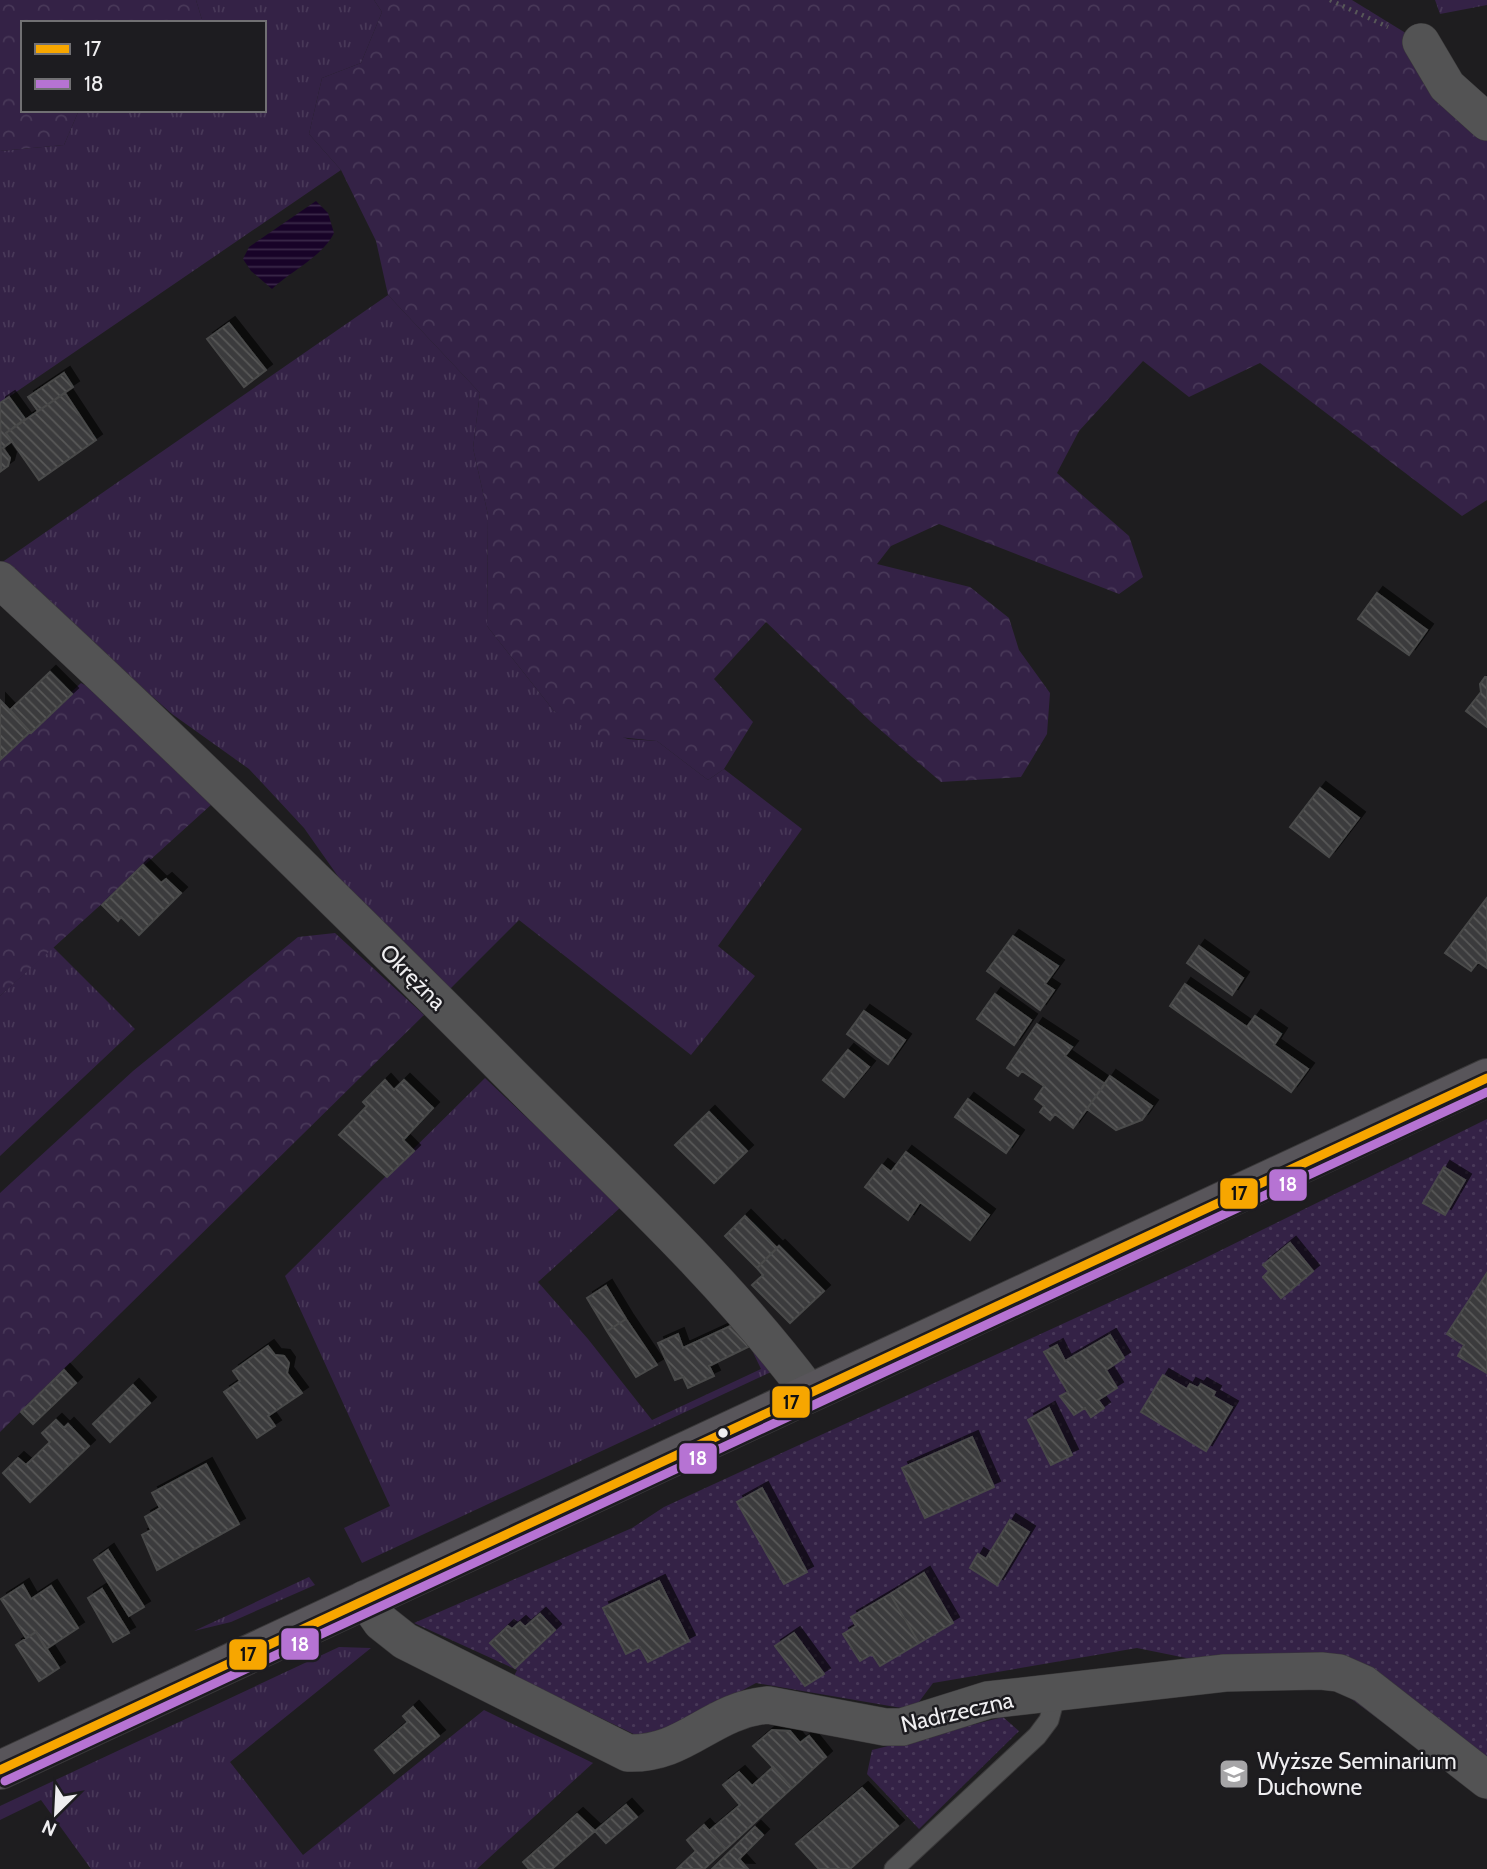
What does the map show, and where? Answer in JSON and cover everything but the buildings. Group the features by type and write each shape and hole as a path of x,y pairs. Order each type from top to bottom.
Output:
{"street":[{"path":"1421,42 1447,86 1487,122"},
{"name":"Okrężna","path":"0,580 154,721 595,1158 739,1303 808,1391"},
{"path":"0,1770 808,1391 1487,1078"},
{"name":"Nadrzeczna","path":"365,1599 381,1622 405,1642 628,1753 665,1750 732,1712 749,1707 768,1705 885,1727 902,1727 988,1700 1225,1673 1339,1673 1364,1684 1487,1780"}],"lane":[{"path":"894,1869 1037,1737 1049,1720 1056,1694"}],"path":[{"path":"1330,0 1421,42"}],"green space":[{"path":"0,0 196,0 202,21 21,21 21,112 78,112 64,145 0,151"},
{"path":"196,0 374,0 382,12 361,63 322,78 309,134 341,170 0,403 0,151 64,145 78,112 266,112 266,21 202,21"},
{"path":"374,0 1352,0 1448,59 1487,109 1487,500 1462,516 1260,363 1189,397 1143,361 1079,431 1057,473 1129,536 1143,577 1119,594 939,524 891,546 877,564 970,587 1009,618 1019,650 1050,693 1047,734 1021,777 941,782 870,721 766,622 714,679 753,722 724,769 708,780 657,741 599,735 554,711 487,626 488,515 473,448 480,393 388,295 376,241 341,170 309,134 322,78 361,63 382,12"},
{"path":"1435,0 1487,0 1487,5 1440,14"},
{"path":"388,295 480,393 473,448 488,515 487,626 554,711 628,739 657,741 708,780 724,769 802,829 718,946 755,976 691,1055 519,920 450,989 361,909 304,828 249,769 172,714 1,563"},
{"path":"81,683 109,698 212,804 0,996 0,760"},
{"path":"335,933 424,1015 0,1432 0,1193 133,1071 298,937"},
{"path":"53,947 135,1029 0,1156 0,996"},
{"path":"485,1078 621,1207 538,1282 588,1339 652,1420 761,1369 750,1346 773,1371 362,1563 344,1528 390,1506 285,1276"},
{"path":"1487,1119 1487,1800 1338,1689 1137,1648 933,1683 913,1710 756,1683 648,1741 514,1676 517,1670 414,1623 632,1528 664,1507 1191,1265"},
{"path":"309,1577 315,1585 231,1622 194,1631"},
{"path":"339,1647 371,1648 230,1762 303,1855 484,1710 593,1763 477,1869 91,1869 41,1800 0,1820 0,1806"},
{"path":"1003,1717 1019,1731 919,1829 867,1774 872,1750"}],"shaded area":[{"path":"316,201 328,213 334,233 322,249 272,289 251,271 243,259 249,247"}],"transit line":[{"name":"17","path":"0,1770 1487,1078"},
{"name":"18","path":"5,1781 1487,1092"}],"place":[{"name":"Wyższe Seminarium Duchowne","path":"1234,1774"}]}
